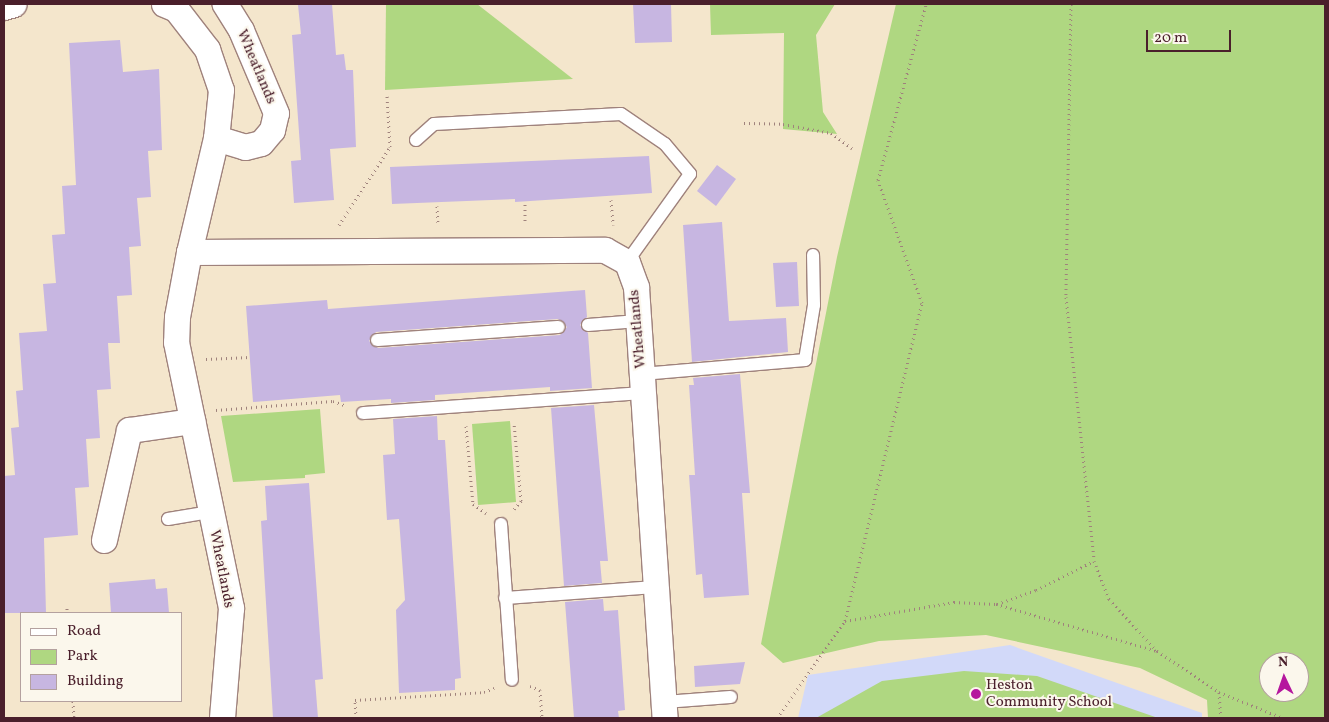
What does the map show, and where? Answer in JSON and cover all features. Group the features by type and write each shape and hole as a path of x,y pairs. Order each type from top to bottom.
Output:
{"street":[{"path":"4,7 14,4"},
{"name":"Wheatlands","path":"164,4 176,10 207,49 221,90 216,138 189,252 177,317 179,361 231,608 222,718"},
{"name":"Wheatlands","path":"216,138 245,147 261,143 272,130 276,114 241,30 226,4"},
{"path":"189,252 605,250 627,262"},
{"name":"Wheatlands","path":"627,262 636,287 665,710"},
{"path":"104,540 129,430 190,416"}],"lane":[{"path":"416,140 434,124 622,114 665,144 690,174 627,262"},
{"path":"363,413 513,402 805,360 814,305 813,255"},
{"path":"588,325 638,321"},
{"path":"377,340 559,327"},
{"path":"168,519 210,512"},
{"path":"501,524 512,680"},
{"path":"506,598 656,587"},
{"path":"665,710 731,697"}],"path":[{"path":"777,718 845,621 922,303 878,180 926,4"},
{"path":"1071,4 1066,296 1094,560 1109,599 1157,651 1220,692 1283,718"},
{"path":"333,251 333,234 390,147 387,96"},
{"path":"744,123 783,124 830,133 852,148"},
{"path":"179,361 250,357"},
{"path":"190,416 333,401 363,413"},
{"path":"464,406 473,504 501,524 521,501 513,402"},
{"path":"996,604 1036,590 1094,560"},
{"path":"845,621 954,602 996,604 1157,651"},
{"path":"356,718 355,700 484,692 512,680 540,690 542,718"},
{"path":"1220,692 1221,718"},
{"path":"73,702 74,718"}],"shaded area":[{"name":"Heston Community School","path":"1010,645 1202,713 1202,718 798,718 808,675"}],"green space":[{"path":"386,4 477,4 573,79 385,90"},
{"path":"710,4 835,4 816,35 823,112 837,134 783,129 784,33 711,35"},
{"path":"896,4 1325,4 1325,718 1208,718 1207,700 1140,668 986,635 879,641 783,663 761,644 837,257"},
{"path":"320,409 325,473 305,475 305,478 233,482 221,416"},
{"path":"510,421 516,502 478,505 472,424"},
{"path":"964,671 1037,676 1158,718 816,718 882,681"}],"building":[{"path":"332,4 336,55 344,54 346,70 353,70 356,147 330,149 334,200 294,203 291,161 301,160 292,35 301,34 298,5"},
{"path":"633,4 671,4 672,42 635,43"},
{"path":"120,40 123,72 159,69 162,150 148,151 151,197 137,198 141,246 129,247 132,295 117,296 120,343 108,343 111,389 97,390 100,438 86,439 89,487 75,488 78,535 44,538 46,612 4,613 4,476 15,475 11,428 19,427 16,391 23,390 19,333 47,331 43,284 56,283 52,235 65,234 62,186 76,185 69,43"},
{"path":"649,156 652,193 515,202 515,199 392,204 390,167"},
{"path":"717,165 736,179 716,206 697,191"},
{"path":"722,222 729,321 786,318 788,352 692,362 683,225"},
{"path":"797,262 799,306 776,307 773,263"},
{"path":"585,290 587,317 580,325 588,333 592,388 550,391 550,387 435,395 435,400 391,403 391,399 341,402 340,395 253,402 246,306 327,300 328,309","holes":["558,319 567,327 560,335 378,348 369,341 376,332"]},
{"path":"740,374 750,493 742,493 749,595 704,598 702,574 696,575 689,475 695,475 689,385 694,385 693,378"},
{"path":"594,405 608,561 600,561 602,583 564,586 551,408"},
{"path":"437,416 438,440 445,440 461,678 455,679 455,690 399,693 396,610 405,600 399,519 387,520 383,455 395,454 393,419"},
{"path":"309,483 323,679 315,680 318,718 273,718 261,521 267,520 265,486"},
{"path":"155,579 156,589 167,588 169,612 111,612 109,583"},
{"path":"603,599 604,611 618,610 625,710 618,711 619,718 574,718 565,602"},
{"path":"745,662 740,684 695,687 694,666"}],"place":[{"name":"Heston Community School","path":"976,694"}]}
